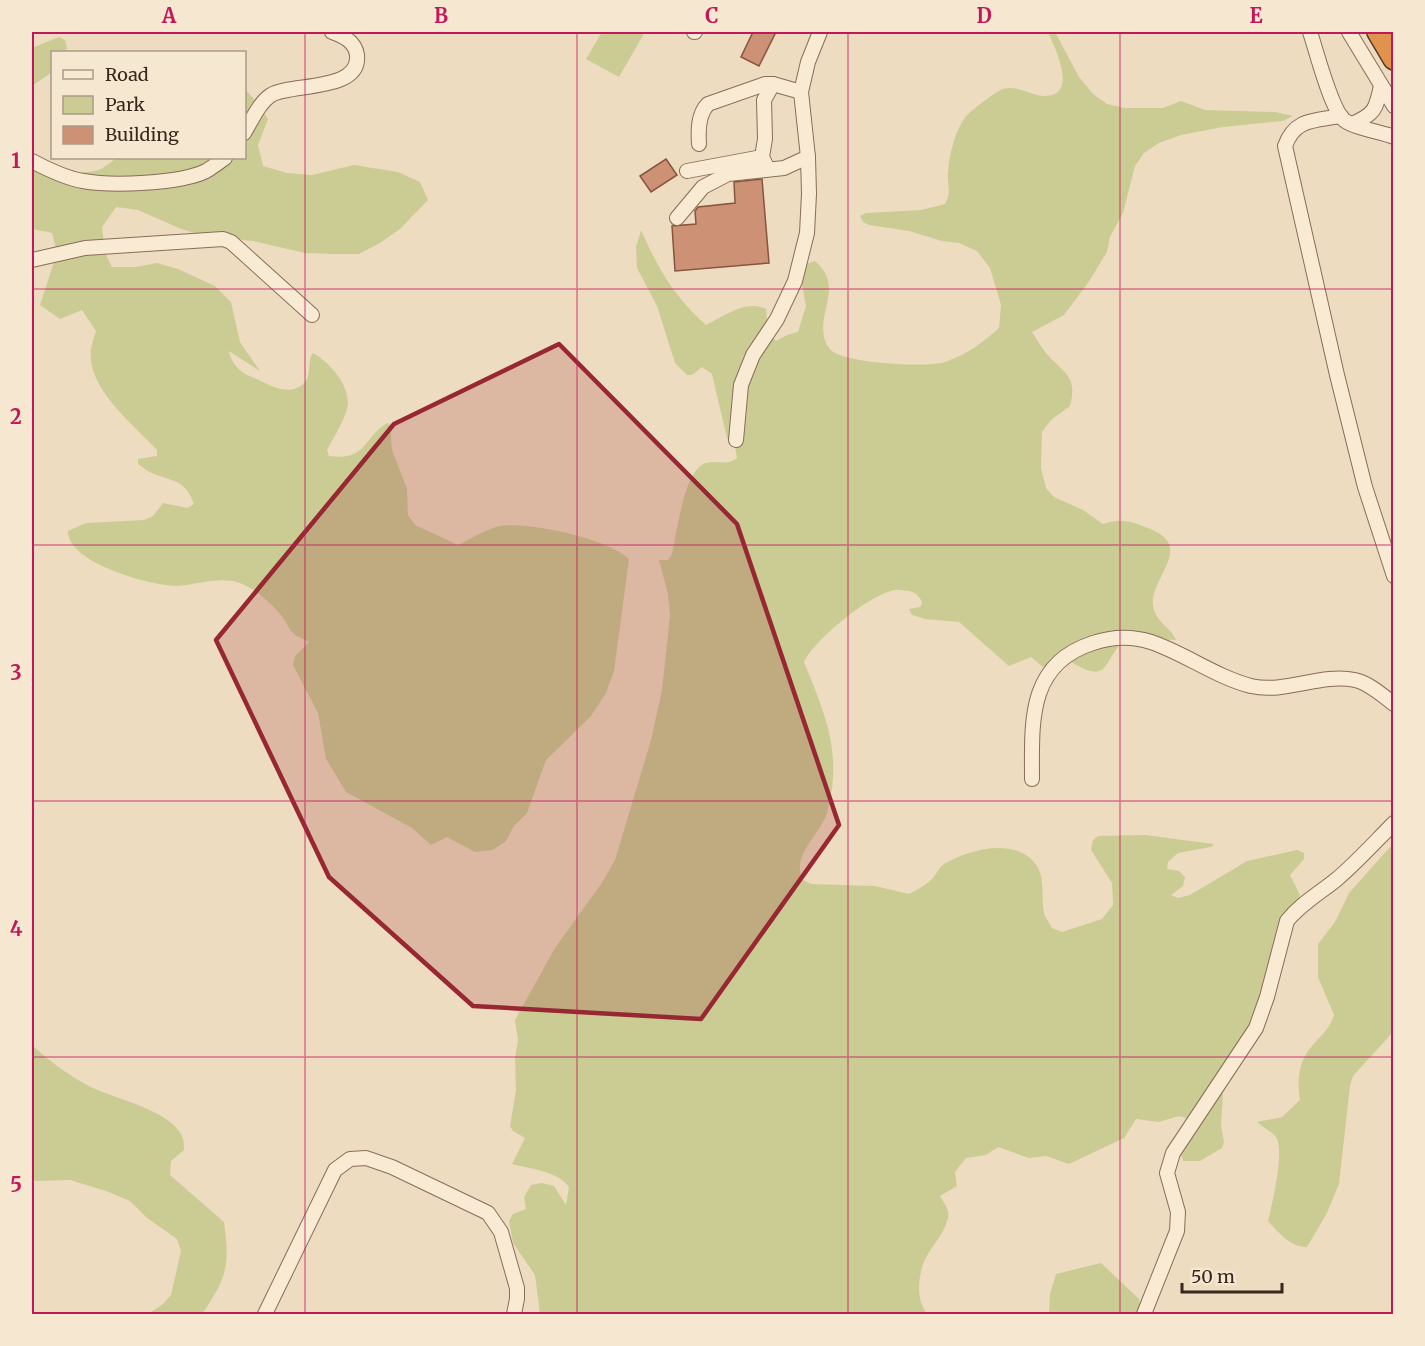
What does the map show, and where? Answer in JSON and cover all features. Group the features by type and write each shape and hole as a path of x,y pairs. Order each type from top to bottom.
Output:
{"highway":[{"path":"1378,32 1394,59"}],"street":[{"path":"246,130 268,97 279,91 340,81 350,74 356,65 357,55 354,46 347,37 332,32"},
{"path":"736,440 741,385 753,355 777,319 797,271 807,232 808,157 801,92 808,62 820,32"},
{"path":"1310,32 1323,76 1346,120 1394,137"},
{"path":"1349,32 1394,106"},
{"path":"699,144 698,132 701,117 708,104 773,84 801,92"},
{"path":"765,163 764,100 773,84"},
{"path":"1381,86 1376,108 1370,114 1346,120 1303,123 1294,129 1285,146 1365,487 1394,576"},
{"path":"687,171 765,163 784,168 808,157"},
{"path":"32,160 52,171 81,181 108,184 170,180 205,172 224,159"},
{"path":"678,218 703,187 728,174 765,163"},
{"path":"32,260 85,248 223,239 231,242 312,315"},
{"path":"1032,780 1032,720 1045,676 1060,660 1079,647 1101,640 1128,637 1151,642 1251,686 1280,688 1326,679 1356,680 1394,704"},
{"path":"1144,1314 1177,1231 1178,1212 1167,1173 1173,1153 1256,1028 1267,997 1285,927 1295,911 1313,899 1357,861 1394,823"},
{"path":"265,1314 335,1170 342,1163 366,1158 392,1167 488,1213 501,1232 517,1288 518,1299 514,1314"}],"highlighted area":[{"path":"559,344 737,524 839,825 701,1019 473,1006 329,877 216,640 394,424"}],"green space":[{"path":"602,32 645,32 619,77 586,59"},
{"path":"1048,32 1055,32 1079,77 1093,94 1107,104 1124,108 1163,108 1181,101 1205,110 1275,112 1293,116 1283,121 1223,127 1181,135 1159,143 1144,153 1135,166 1123,213 1110,237 1107,252 1088,283 1064,315 1032,332 1046,353 1068,376 1072,388 1070,406 1051,420 1042,432 1041,468 1046,488 1054,497 1083,510 1103,524 1116,521 1131,522 1162,535 1169,544 1170,553 1157,585 1153,606 1157,617 1176,640 1126,638 1099,671 1083,668 1070,661 1043,667 1031,657 1009,666 959,622 925,619 912,615 909,609 920,607 922,603 919,597 909,591 895,590 884,593 858,608 819,642 804,662 830,736 833,772 832,792 827,813 804,853 800,870 802,879 811,884 875,886 909,894 930,881 944,864 966,854 992,848 1018,851 1037,866 1041,878 1045,916 1052,928 1062,932 1102,919 1113,905 1112,883 1091,850 1093,840 1098,836 1145,835 1214,844 1211,847 1178,853 1168,862 1167,869 1179,871 1185,877 1183,886 1171,895 1178,898 1190,895 1247,861 1297,850 1304,853 1304,859 1290,875 1300,895 1282,932 1247,1043 1224,1077 1221,1126 1224,1142 1222,1148 1200,1161 1183,1161 1181,1154 1189,1124 1186,1118 1179,1116 1159,1122 1136,1119 1124,1138 1069,1164 1046,1156 1029,1158 998,1147 986,1155 966,1158 955,1172 957,1186 940,1196 947,1209 948,1218 921,1270 920,1297 928,1314 540,1314 535,1275 513,1243 509,1221 513,1214 526,1209 524,1197 531,1185 542,1183 554,1186 566,1205 569,1187 551,1174 512,1164 525,1138 513,1131 510,1126 516,1090 515,1057 518,1040 515,1020 555,948 601,884 615,860 651,740 662,690 670,615 668,594 659,560 668,560 672,554 687,489 698,468 706,463 729,462 737,458 735,447 727,438 712,374 702,367 692,375 687,375 675,363 657,306 637,268 636,247 641,230 668,281 684,303 706,325 743,307 758,306 766,309 768,331 776,341 798,332 806,306 800,274 806,264 815,261 824,271 828,281 829,291 823,332 826,343 834,352 844,357 872,362 922,365 945,362 968,352 999,328 1001,305 990,268 977,251 959,243 942,241 909,231 869,225 863,222 860,216 866,213 921,210 945,204 949,192 948,173 951,151 966,116 1003,89 1019,89 1044,96 1055,94 1061,88 1062,70"},
{"path":"59,37 65,40 67,48 66,51 51,51 51,73 32,86 32,48"},
{"path":"246,90 268,119 258,145 263,166 287,173 312,175 354,165 398,172 420,182 428,200 400,229 359,254 305,253 253,241 205,236 181,229 138,210 116,207 102,227 105,253 112,267 136,267 157,263 178,269 215,286 231,302 240,342 260,371 229,351 233,361 244,373 268,385 287,390 299,387 307,379 313,353 325,362 341,380 348,402 343,420 327,450 329,456 341,457 357,452 379,429 387,423 390,424 392,450 407,489 408,515 415,525 458,545 496,527 508,525 544,528 604,544 629,559 614,671 606,693 591,716 546,760 527,813 514,826 506,841 493,850 475,852 447,837 431,845 412,828 346,792 326,759 318,713 293,665 295,656 309,642 293,633 276,609 257,592 240,583 225,580 177,586 149,582 95,562 71,543 68,531 86,523 144,520 153,516 163,503 188,508 194,504 183,486 152,473 138,464 138,459 157,456 157,450 124,417 103,391 96,378 91,363 91,349 96,331 82,310 60,319 40,305 57,253 52,233 32,229 32,161 47,167 75,172 101,169 116,159 246,159"},
{"path":"1390,847 1394,848 1393,1032 1353,1076 1339,1184 1327,1213 1307,1247 1295,1245 1268,1221 1277,1178 1278,1144 1276,1137 1257,1122 1282,1117 1300,1100 1301,1065 1307,1052 1327,1028 1334,1015 1318,977 1318,944 1335,922 1349,893"},
{"path":"32,1045 85,1084 142,1107 167,1120 182,1136 184,1150 171,1161 170,1175 224,1222 226,1237 225,1271 217,1290 202,1314 148,1314 163,1304 171,1295 181,1251 177,1239 147,1218 130,1201 70,1180 36,1181 32,1179"},
{"path":"1101,1263 1139,1299 1142,1314 1049,1314 1050,1294 1056,1274"}],"building":[{"path":"753,32 776,32 759,66 741,57"},
{"path":"666,159 677,175 651,192 640,176"},
{"path":"762,179 769,263 675,271 672,226 696,224 695,211 698,207 735,203 734,182"}]}
